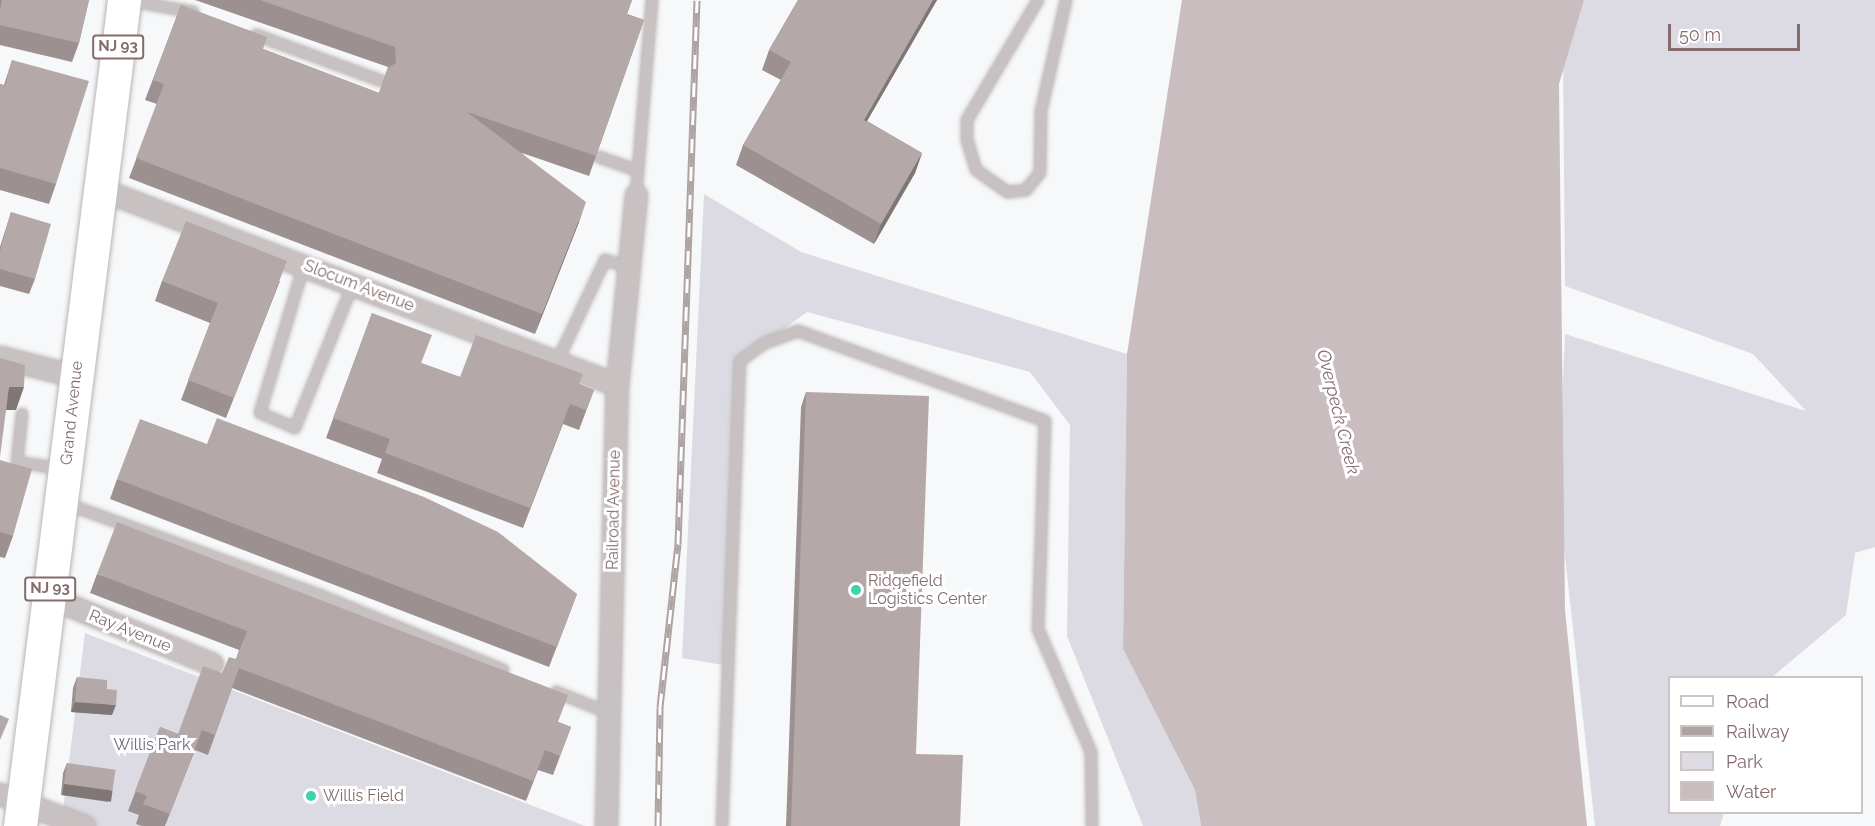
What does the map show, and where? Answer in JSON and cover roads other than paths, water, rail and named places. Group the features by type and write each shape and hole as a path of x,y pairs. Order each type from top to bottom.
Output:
{"main road":[{"name":"Grand Avenue","path":"15,807 49,597 66,469 75,376 125,0"}],"street":[{"name":"Slocum Avenue","path":"100,189 617,385"},
{"name":"Railroad Avenue","path":"606,826 617,385 636,195"},
{"path":"0,357 75,376"},
{"name":"Ray Avenue","path":"49,597 212,664"},
{"path":"15,807 84,826"}],"lane":[{"path":"125,0 201,15"},
{"path":"636,195 652,0"},
{"path":"1038,0 967,120 967,140 976,170 1008,192 1026,190 1040,174 1041,111 1066,0"},
{"path":"246,32 382,81"},
{"path":"599,157 638,171"},
{"path":"557,362 605,260 628,267"},
{"path":"304,265 260,412 295,428 353,284"},
{"path":"722,826 740,361 765,342 798,331 1045,421 1038,629 1091,752 1092,826"},
{"path":"22,414 17,462 66,469"},
{"path":"61,502 319,594 512,674"},
{"path":"544,687 609,713"}],"water":[{"name":"Overpeck Creek","path":"1182,0 1584,0 1559,84 1565,610 1587,826 1201,826 1195,790 1123,649 1127,354"}],"railway":[{"path":"658,826 660,707 678,544 697,0"}],"place":[{"name":"Ridgefield Logistics Center","path":"856,590"},
{"name":"Willis Field","path":"311,796"}],"park label":[{"name":"Willis Park","path":"152,745"}]}
